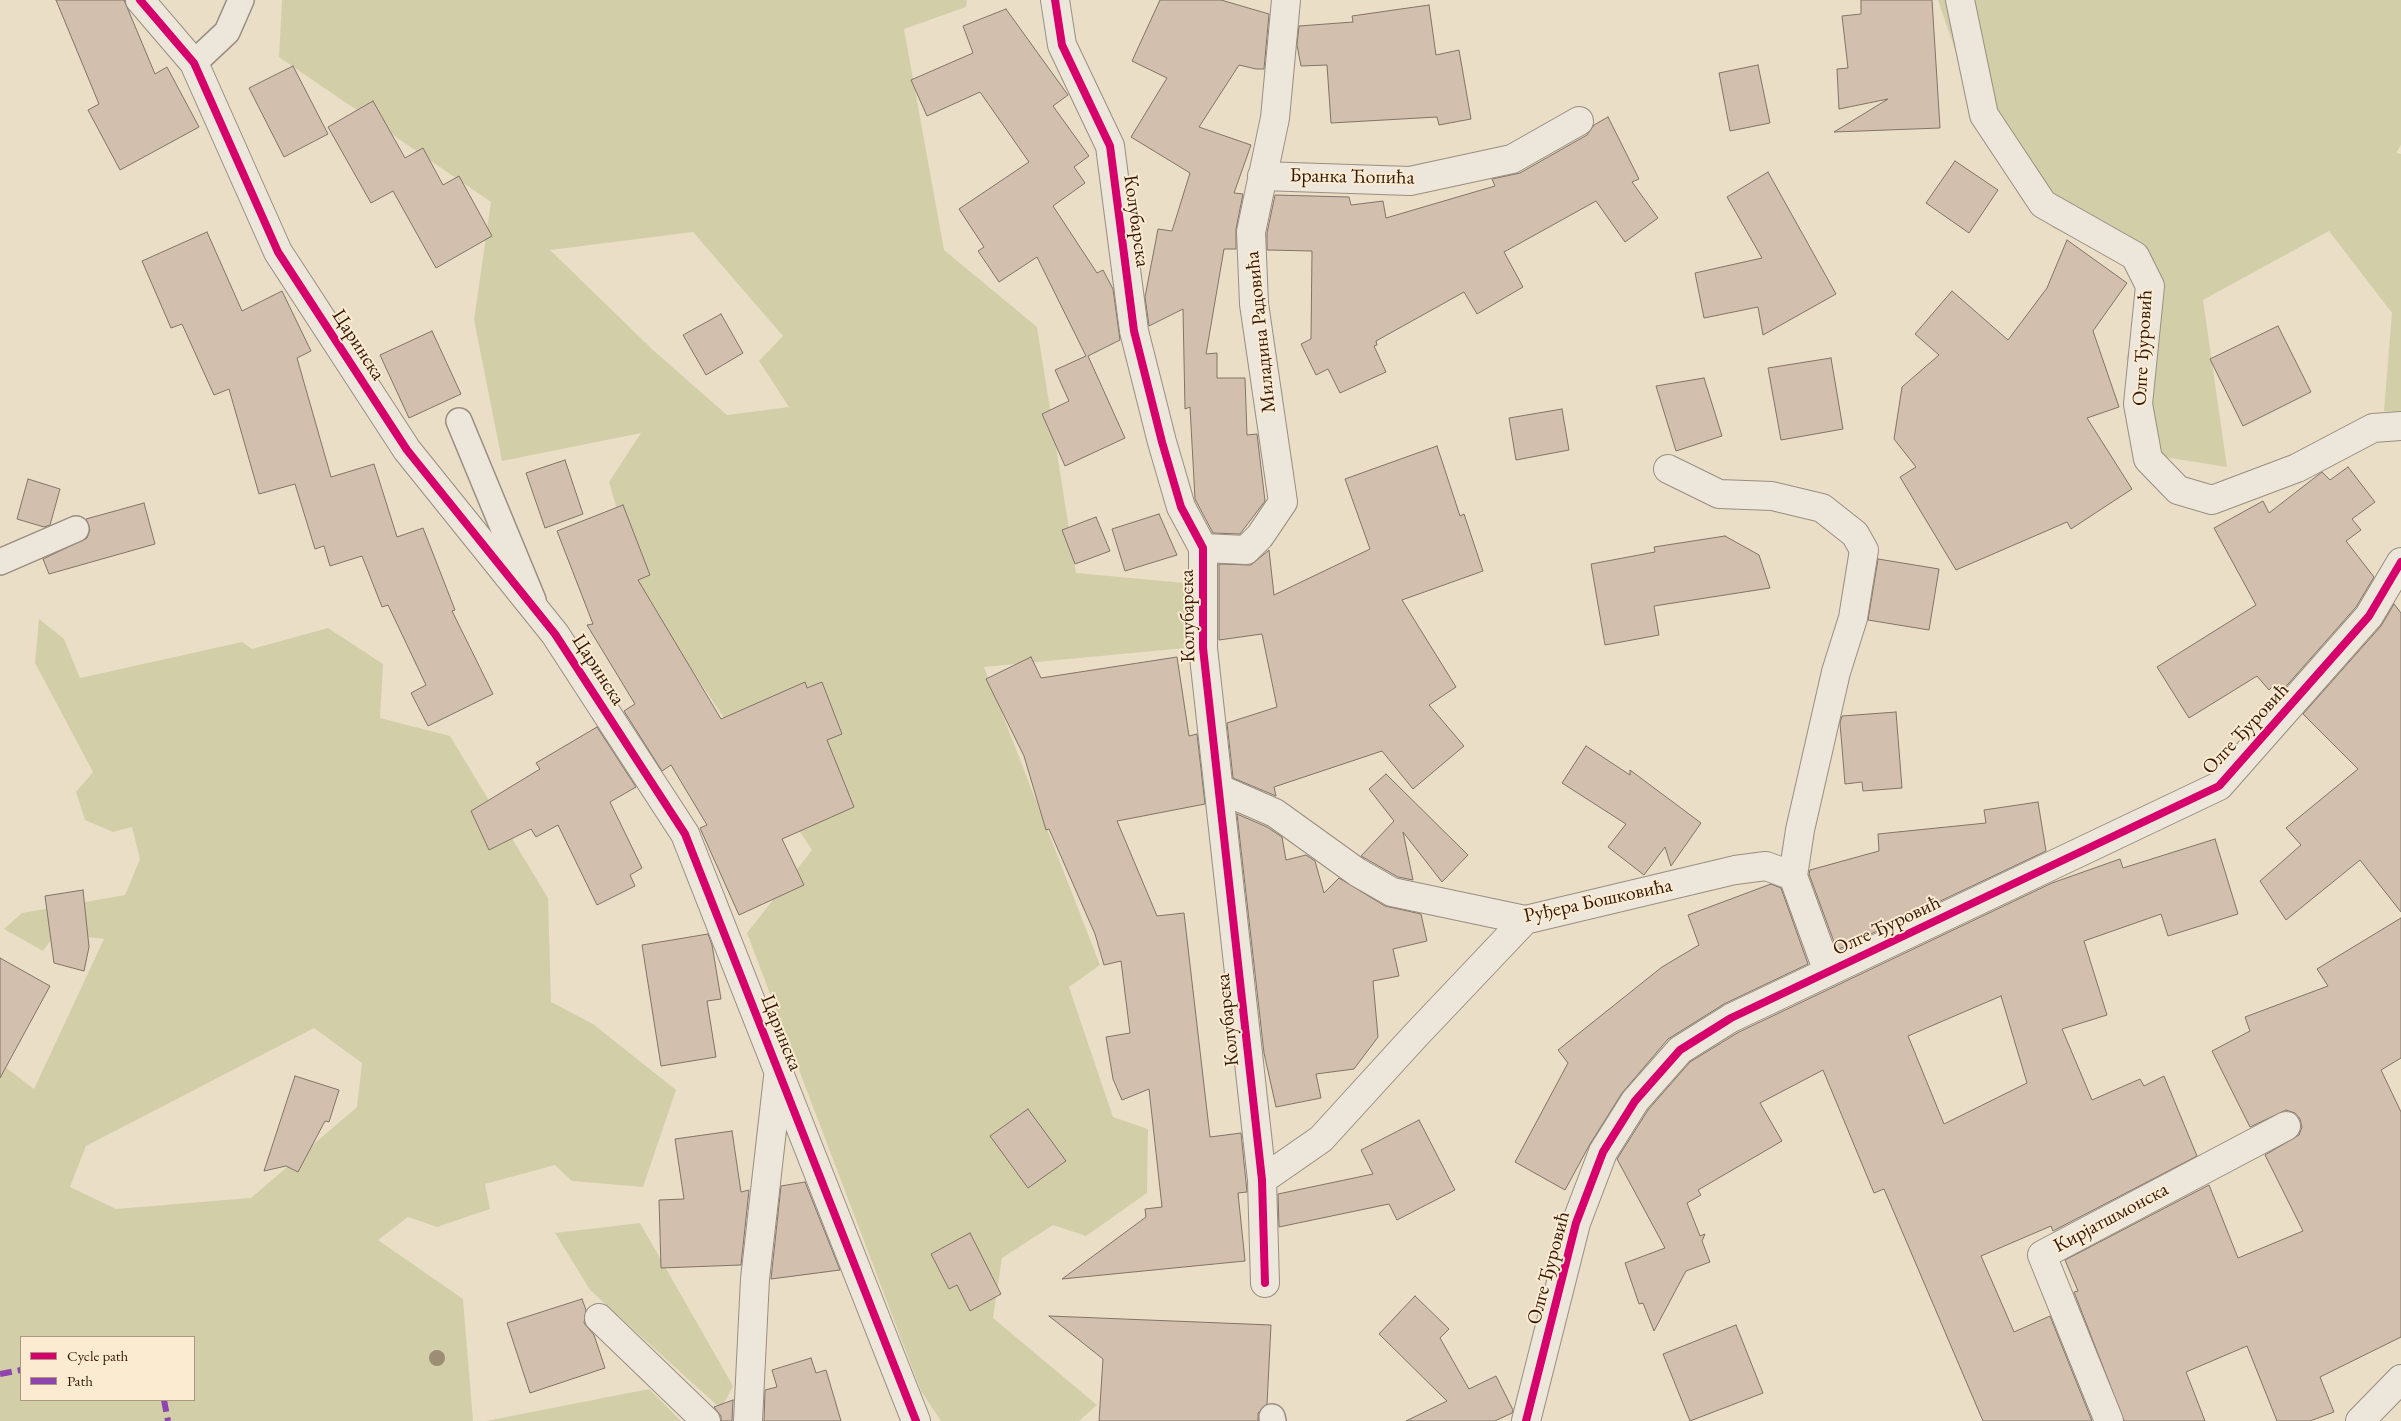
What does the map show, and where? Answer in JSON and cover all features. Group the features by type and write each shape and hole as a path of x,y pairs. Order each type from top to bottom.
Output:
{"street":[{"name":"Царинска","path":"140,0 194,63 278,252 406,450 556,634 685,834 916,1421"},
{"name":"Колубарска","path":"1055,0 1062,45 1110,146 1134,331 1181,508 1203,548 1203,648 1262,1180 1265,1283"},
{"name":"Миладина Радовића","path":"1203,548 1246,550 1260,536 1283,502 1254,304 1250,232 1275,118 1286,0"},
{"name":"Олге Ђуровић","path":"1960,0 1984,115 2043,204 2135,256 2150,286 2138,404 2148,458 2178,490 2212,500 2297,468 2373,428 2401,426"},
{"name":"Бранка Ћопића","path":"1262,176 1410,181 1512,159 1579,121"},
{"path":"1668,469 1719,494 1772,496 1822,508 1855,534 1864,550 1853,618 1836,672 1800,830 1793,876 1828,972"},
{"name":"Олге Ђуровић","path":"1526,1421 1576,1223 1603,1152 1635,1101 1680,1050 1731,1018 2219,786 2368,616 2401,562"},
{"name":"Руђера Бошковића","path":"1220,789 1275,813 1357,872 1392,892 1525,920 1735,870 1766,866 1793,876"},
{"path":"1262,1180 1321,1140 1415,1036 1525,920"},
{"name":"Царинска","path":"748,1421 755,1279 779,1073"},
{"name":"Кирјатшмонска","path":"2109,1421 2042,1255 2286,1126"},
{"path":"599,1318 706,1421"},
{"path":"2360,1421 2401,1379"}],"lane":[{"path":"194,63 227,32 241,0"},
{"path":"459,421 539,614"},
{"path":"0,562 76,529"}],"shaded area":[{"path":"282,0 967,0 966,7 904,29 944,250 1037,327 1076,573 1185,583 1185,648 984,667 1100,965 1069,987 1113,1117 1148,1129 1147,1193 1086,1236 1053,1225 1002,1258 993,1318 1097,1405 1079,1421 941,1421 921,1391 747,933 812,850 642,595 609,482 641,433 502,461 474,320 491,202 279,57","holes":["693,232 783,336 759,361 789,407 727,415 653,350 550,250"]},
{"path":"1938,0 2401,0 2401,145 2396,153 2401,154 2401,412 2384,411 2392,313 2329,231 2203,300 2227,467 2164,457 2126,358 2160,279 2053,228 1988,146"},
{"path":"39,619 64,639 80,678 242,642 252,649 328,628 383,664 380,718 450,736 548,898 551,1002 593,1024 676,1090 643,1187 572,1181 555,1165 485,1184 490,1209 437,1227 408,1217 378,1240 463,1299 473,1421 0,1421 0,1063 34,1089 104,939 56,933 43,951 4,929 22,913 125,895 140,859 132,827 113,832 85,820 76,792 93,772 35,663","holes":["314,1028 362,1063 357,1107 251,1198 116,1209 70,1187 86,1146"]},
{"path":"640,1223 733,1386 721,1409 590,1290 555,1233"},
{"path":"649,1389 681,1421 486,1421"}],"building":[{"path":"56,0 124,0 155,74 167,67 199,127 120,170 88,110 99,104"},
{"path":"1160,0 1221,0 1269,14 1264,69 1239,65 1199,127 1251,145 1234,193 1243,194 1236,229 1236,249 1224,249 1206,354 1217,353 1217,378 1245,378 1247,435 1257,434 1265,501 1240,534 1213,533 1195,499 1190,407 1185,409 1183,309 1149,326 1145,297 1158,229 1172,231 1190,173 1131,137 1167,78 1132,61"},
{"path":"1861,0 1932,0 1940,128 1834,132 1888,99 1839,109 1837,69 1848,68 1842,16 1861,14"},
{"path":"1429,5 1436,55 1459,50 1471,119 1439,125 1437,117 1331,123 1327,65 1301,66 1297,45 1299,26 1353,22 1352,16"},
{"path":"1006,9 1068,95 1053,106 1089,156 1074,167 1085,183 1053,206 1097,273 1103,270 1113,289 1120,340 1088,356 1125,438 1065,466 1042,414 1069,401 1055,370 1086,356 1037,257 999,282 978,251 984,247 959,209 1029,162 980,92 927,116 911,80 973,53 963,26"},
{"path":"1758,65 1770,123 1730,131 1719,73"},
{"path":"293,66 328,134 284,157 249,88"},
{"path":"373,101 405,158 423,148 443,185 459,176 492,236 436,268 393,191 371,203 328,127"},
{"path":"1608,117 1639,179 1632,182 1658,218 1625,242 1596,201 1504,252 1523,287 1477,314 1464,292 1376,341 1377,345 1374,346 1386,372 1340,393 1328,369 1316,375 1301,344 1311,339 1312,251 1267,250 1267,233 1275,195 1349,197 1351,205 1383,201 1386,218 1495,186 1492,179 1520,173 1587,135 1594,125"},
{"path":"1955,161 1998,190 1969,233 1926,203"},
{"path":"1768,172 1836,294 1763,335 1758,307 1704,318 1695,273 1762,258 1727,197"},
{"path":"207,232 242,311 282,291 311,351 297,358 331,477 374,464 397,537 423,528 455,610 452,611 493,694 428,726 411,693 426,685 388,605 382,607 362,556 330,566 324,546 315,549 295,484 259,494 229,389 214,395 182,324 171,328 142,261"},
{"path":"2067,240 2127,283 2093,331 2119,407 2087,418 2132,489 2071,529 2067,522 1956,570 1900,477 1916,467 1894,439 1902,387 1939,355 1915,334 1952,291 2008,340 2047,288"},
{"path":"721,314 743,353 706,375 683,335"},
{"path":"2278,326 2311,392 2243,426 2210,359"},
{"path":"432,331 461,394 409,418 380,355"},
{"path":"1831,358 1843,429 1781,440 1768,368"},
{"path":"1704,378 1722,436 1676,451 1656,386"},
{"path":"1562,409 1569,450 1516,460 1509,418"},
{"path":"1437,446 1460,516 1464,514 1483,571 1402,600 1456,687 1429,705 1464,746 1413,789 1382,751 1274,787 1276,796 1233,778 1227,723 1277,707 1262,634 1219,640 1219,564 1251,565 1269,550 1274,595 1370,549 1345,479"},
{"path":"565,460 583,514 545,528 526,473"},
{"path":"2348,467 2375,502 2352,519 2361,530 2346,541 2374,577 2356,607 2281,692 2274,685 2269,690 2257,676 2189,718 2157,667 2256,605 2214,528 2263,501 2269,513 2322,472 2330,480"},
{"path":"28,479 60,489 50,525 44,527 17,519"},
{"path":"144,503 155,544 49,574 43,559 87,538 90,530 86,519"},
{"path":"623,505 650,575 638,580 721,719 805,682 807,688 822,682 842,734 827,740 854,807 782,839 804,885 739,915 700,828 707,825 671,765 662,771 624,711 635,704 587,625 593,624 557,531"},
{"path":"1159,514 1177,555 1125,571 1112,529"},
{"path":"1096,517 1110,551 1075,564 1062,530"},
{"path":"1725,536 1759,555 1770,588 1654,606 1659,635 1605,645 1591,564 1655,552 1654,547"},
{"path":"1878,559 1939,569 1929,630 1868,620"},
{"path":"2394,604 2401,613 2401,912 2360,860 2286,920 2260,881 2301,845 2286,828 2358,769 2303,714 2381,626"},
{"path":"1031,657 1041,678 1177,657 1189,736 1197,734 1205,804 1117,821 1157,916 1184,913 1210,1137 1241,1133 1247,1192 1238,1193 1245,1261 1062,1279 1146,1217 1145,1209 1162,1207 1149,1089 1122,1100 1113,1079 1106,1037 1130,1033 1121,961 1104,965 1095,934 1049,829 1046,830 1024,756 986,679"},
{"path":"1896,712 1902,788 1863,791 1862,782 1845,784 1840,723 1842,716"},
{"path":"597,727 636,787 610,802 642,868 630,875 635,886 597,905 558,825 536,837 531,829 489,850 471,811 540,769 536,763"},
{"path":"1586,746 1630,775 1630,770 1701,823 1671,866 1665,847 1644,875 1608,847 1626,824 1562,783"},
{"path":"1386,774 1468,855 1442,882 1403,832 1413,880 1398,877 1361,856 1394,821 1369,789"},
{"path":"2038,802 2046,851 1837,950 1809,874 1810,870 1879,851 1878,834 1986,823 1984,810"},
{"path":"1237,814 1267,827 1282,837 1286,860 1306,855 1315,861 1324,893 1339,878 1385,906 1421,914 1427,941 1393,949 1399,976 1373,981 1378,1037 1354,1069 1316,1074 1321,1098 1276,1107 1264,1053"},
{"path":"2215,839 2238,914 2168,936 2161,914 2084,941 2107,1015 2062,1029 2092,1100 2140,1079 2144,1086 2164,1076 2197,1156 2053,1231 2051,1226 1981,1256 2014,1332 2050,1316 2092,1421 1983,1421 1884,1189 1874,1193 1823,1070 1760,1103 1782,1141 1698,1190 1701,1195 1687,1203 1700,1236 1705,1234 1702,1241 1710,1262 1686,1271 1654,1331 1643,1303 1639,1304 1625,1263 1665,1248 1617,1159 1648,1110 1690,1062 1739,1032 2052,883 2120,859 2123,868","holes":["2001,996 2027,1083 1944,1124 1908,1036"]},
{"path":"1771,884 1781,888 1808,964 1724,1004 1668,1039 1622,1093 1590,1144 1565,1190 1515,1162 1568,1063 1558,1050 1662,967 1699,945 1688,915"},
{"path":"83,890 89,947 84,971 54,963 45,896"},
{"path":"2401,918 2401,1058 2381,1070 2401,1112 2401,1337 2320,1377 2334,1412 2310,1421 2277,1421 2247,1346 2186,1372 2205,1421 2124,1421 2074,1292 2078,1291 2065,1260 2209,1185 2238,1258 2303,1231 2265,1155 2299,1135 2302,1127 2300,1119 2295,1113 2286,1110 2250,1127 2212,1051 2250,1031 2245,1017 2328,986 2317,969"},
{"path":"708,934 712,945 721,999 707,1001 716,1057 661,1066 642,945"},
{"path":"0,958 50,986 0,1078"},
{"path":"295,1076 339,1090 329,1122 325,1121 298,1172 286,1166 264,1171"},
{"path":"1028,1109 1066,1161 1028,1188 990,1136"},
{"path":"1419,1120 1455,1190 1397,1220 1389,1204 1279,1227 1278,1194 1373,1174 1361,1150"},
{"path":"732,1131 741,1192 749,1190 741,1265 661,1268 659,1200 684,1199 675,1139"},
{"path":"805,1182 840,1270 771,1279 781,1186"},
{"path":"970,1233 1001,1294 970,1311 957,1285 949,1289 931,1254"},
{"path":"1415,1296 1449,1329 1440,1338 1469,1389 1496,1376 1513,1410 1512,1413 1495,1421 1406,1421 1447,1401 1379,1334"},
{"path":"582,1299 586,1310 584,1323 594,1335 605,1368 530,1393 507,1323"},
{"path":"1049,1316 1271,1325 1267,1404 1258,1413 1258,1421 1099,1421 1103,1359"},
{"path":"1736,1325 1763,1393 1690,1421 1663,1354"},
{"path":"811,1358 816,1373 826,1370 841,1421 764,1421 765,1390 777,1387 772,1370"},
{"path":"733,1400 732,1421 721,1421 721,1416 714,1407"}],"marked path":[{"path":"0,1374 20,1370"},
{"path":"164,1401 168,1421"}],"cycle path":[{"path":"140,0 194,63 278,252 407,450 555,634 685,834 916,1421"},
{"path":"1055,0 1062,45 1110,146 1134,331 1162,442 1181,507 1203,548 1203,648 1262,1180 1265,1283"},
{"path":"1526,1421 1576,1223 1603,1152 1635,1101 1680,1050 1731,1018 2219,786 2369,616 2401,562"}]}
